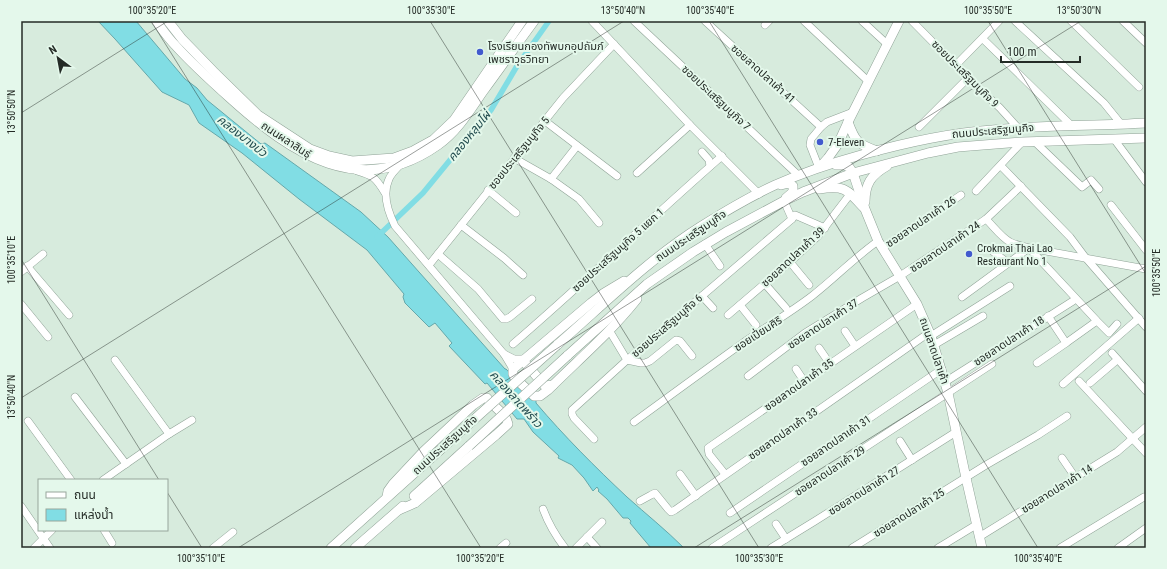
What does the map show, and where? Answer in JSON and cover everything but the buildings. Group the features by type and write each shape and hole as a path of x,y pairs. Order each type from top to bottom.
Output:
{"main road":[{"name":"ถนนผลาสินธุ์","path":"156,21 174,44 207,78 266,128 313,158 335,166 353,170 380,170 401,164 412,160 438,145 457,128 534,21"},
{"name":"ถนนผลาสินธุ์","path":"168,21 182,39 258,115 310,149 329,156 352,161 394,158 413,151 434,140 454,120 522,21"},
{"path":"822,167 838,144 852,112 898,21"},
{"path":"848,122 858,143 877,151"},
{"name":"ถนนประเสริฐมนูกิจ","path":"331,548 386,497 638,274 665,252 700,227 760,193 822,167 904,144 948,135 1018,128 1146,123"},
{"name":"ถนนประเสริฐมนูกิจ","path":"356,548 647,284 706,244 766,210 803,192 853,172 928,153 958,148 1022,142 1146,138"},
{"path":"865,209 866,191 873,176 878,171 900,160"},
{"path":"822,167 844,165 849,167 853,172"},
{"name":"ถนนลาดปลาเค้า","path":"853,172 865,209 880,245 917,304 932,338 948,393 982,548"},
{"path":"760,193 787,183 791,184 794,189 791,194 766,210"},
{"path":"803,192 841,188 850,193 865,209"},
{"path":"638,274 620,283 591,303 513,369 515,378 534,396 540,396 626,314 647,284"},
{"path":"526,358 525,364 545,386 553,385"},
{"path":"386,497 393,484 423,452 473,405 483,398 487,398 507,419 508,424 415,503 399,510"}],"street":[{"path":"592,21 690,125 760,193"},
{"name":"ซอยประเสริฐมนูกิจ 7","path":"634,21 798,176"},
{"name":"ซอยลาดปลาเค้า 41","path":"705,21 821,127"},
{"path":"804,21 868,81"},
{"path":"862,21 887,44"},
{"name":"ซอยประเสริฐมนูกิจ 9","path":"912,21 1000,108 1018,128"},
{"path":"956,65 999,21"},
{"path":"1015,21 1104,103 1121,124"},
{"path":"1071,21 1139,87"},
{"path":"1123,21 1146,43"},
{"path":"983,39 1072,126"},
{"name":"ซอยประเสริฐมนูกิจ 5","path":"429,265 570,89 614,44"},
{"path":"919,127 968,78"},
{"path":"822,167 810,145 810,142 821,127 832,119 852,112"},
{"path":"545,121 617,176"},
{"path":"637,173 690,125"},
{"path":"1114,139 1146,182"},
{"path":"976,191 1022,142"},
{"path":"1035,142 1082,187 1091,180 1099,189"},
{"path":"552,179 576,146"},
{"path":"702,152 709,160 710,166"},
{"name":"ซอยประเสริฐมนูกิจ 5 แยก 1","path":"513,344 554,309 608,258 722,156"},
{"path":"514,158 552,179 579,199 599,222"},
{"path":"385,193 389,179 393,172 401,164"},
{"path":"1001,166 1070,237 1085,257 1146,327"},
{"path":"353,170 374,177 378,181 385,193 388,210 400,234 429,265 504,354 513,369"},
{"path":"986,219 1021,186"},
{"path":"488,190 516,213"},
{"name":"ซอยลาดปลาเค้า 39","path":"728,315 818,236 850,193"},
{"name":"ซอยลาดปลาเค้า 26","path":"880,245 961,195"},
{"path":"784,201 792,219 795,215 825,228"},
{"path":"1111,205 1146,250"},
{"name":"ซอยประเสริฐมนูกิจ 6","path":"594,439 574,418 572,410 627,360 792,219"},
{"name":"ซอยลาดปลาเค้า 24","path":"900,276 986,219 1004,238 1010,242 1029,248 1146,269"},
{"path":"461,224 523,275"},
{"path":"706,244 720,266"},
{"name":"ซอยเปี่ยมศิริ","path":"634,422 733,350 814,295 862,252 880,245"},
{"path":"962,297 1029,248 1109,332 1117,324"},
{"path":"991,250 1008,263"},
{"path":"43,254 23,270 68,316"},
{"path":"438,254 478,289 503,319 510,317 532,299"},
{"path":"790,262 809,285"},
{"name":"ซอยลาดปลาเค้า 37","path":"748,376 805,332 900,276"},
{"path":"765,284 786,308"},
{"path":"932,338 1010,286"},
{"path":"702,296 713,308"},
{"name":"ซอยลาดปลาเค้า 18","path":"945,382 1073,301"},
{"path":"21,304 48,336"},
{"name":"ซอยลาดปลาเค้า 35","path":"725,474 709,454 708,448 917,304"},
{"path":"740,305 756,325"},
{"path":"932,338 984,316"},
{"path":"1048,316 1066,342"},
{"path":"1063,384 1139,318"},
{"path":"1037,363 1094,323"},
{"path":"609,330 627,360 641,363 650,361 676,340 680,341 692,356"},
{"path":"844,331 855,346"},
{"name":"ซอยลาดปลาเค้า 33","path":"640,501 654,493 671,512 675,510 725,474 932,338"},
{"path":"819,348 830,364"},
{"path":"1112,353 1146,391"},
{"path":"504,354 514,359 526,358"},
{"path":"115,360 169,434"},
{"path":"1090,384 1118,360"},
{"name":"ซอยลาดปลาเค้า 29","path":"712,548 992,364"},
{"path":"796,369 804,381"},
{"name":"ซอยลาดปลาเค้า 31","path":"730,512 942,369"},
{"path":"1079,382 1146,453"},
{"path":"75,397 126,464"},
{"name":"ซอยลาดปลาเค้า 25","path":"852,548 1067,416"},
{"path":"105,479 169,434 192,420"},
{"path":"28,421 70,479"},
{"name":"ซอยลาดปลาเค้า 14","path":"979,537 1117,452 1146,426"},
{"name":"ซอยลาดปลาเค้า 27","path":"771,548 956,432"},
{"path":"900,441 912,460"},
{"path":"1062,458 1075,477"},
{"path":"680,474 696,496"},
{"path":"1060,548 1144,497"},
{"path":"21,506 38,530"},
{"path":"543,509 547,522 565,548"},
{"path":"576,548 602,522"},
{"path":"776,524 786,539"},
{"path":"938,548 976,525"},
{"path":"1118,548 1146,528"},
{"path":"38,531 50,548"},
{"path":"34,548 51,531"},
{"path":"105,531 112,543"},
{"path":"213,548 233,532"},
{"path":"587,537 597,548"}],"water":[{"path":"98,21 136,21 185,79 197,88 207,100 261,144 265,143 361,212 388,237 505,369 592,463 627,497 684,548 651,548 630,523 631,521 628,518 623,518 598,491 599,490 597,487 593,491 572,465 558,458 559,456 533,432 524,419 517,419 487,383 485,384 449,346 452,343 435,323 429,327 405,303 403,297 404,294 367,250 299,199 242,153 199,123 189,105 162,92"}],"waterway":[{"name":"คลองหลุมไผ่","path":"377,237 423,193 491,110 517,66 549,21"}],"place":[{"name":"โรงเรียนกองทัพบกอุปถัมภ์ เพชราวุธวิทยา","path":"480,52"},
{"name":"7-Eleven","path":"820,142"},
{"name":"Crokmai Thai Lao Restaurant No 1","path":"969,254"}],"water label":[{"name":"คลองบางบัว","path":"242,136"},
{"name":"คลองลาดพร้าว","path":"516,399"}]}
